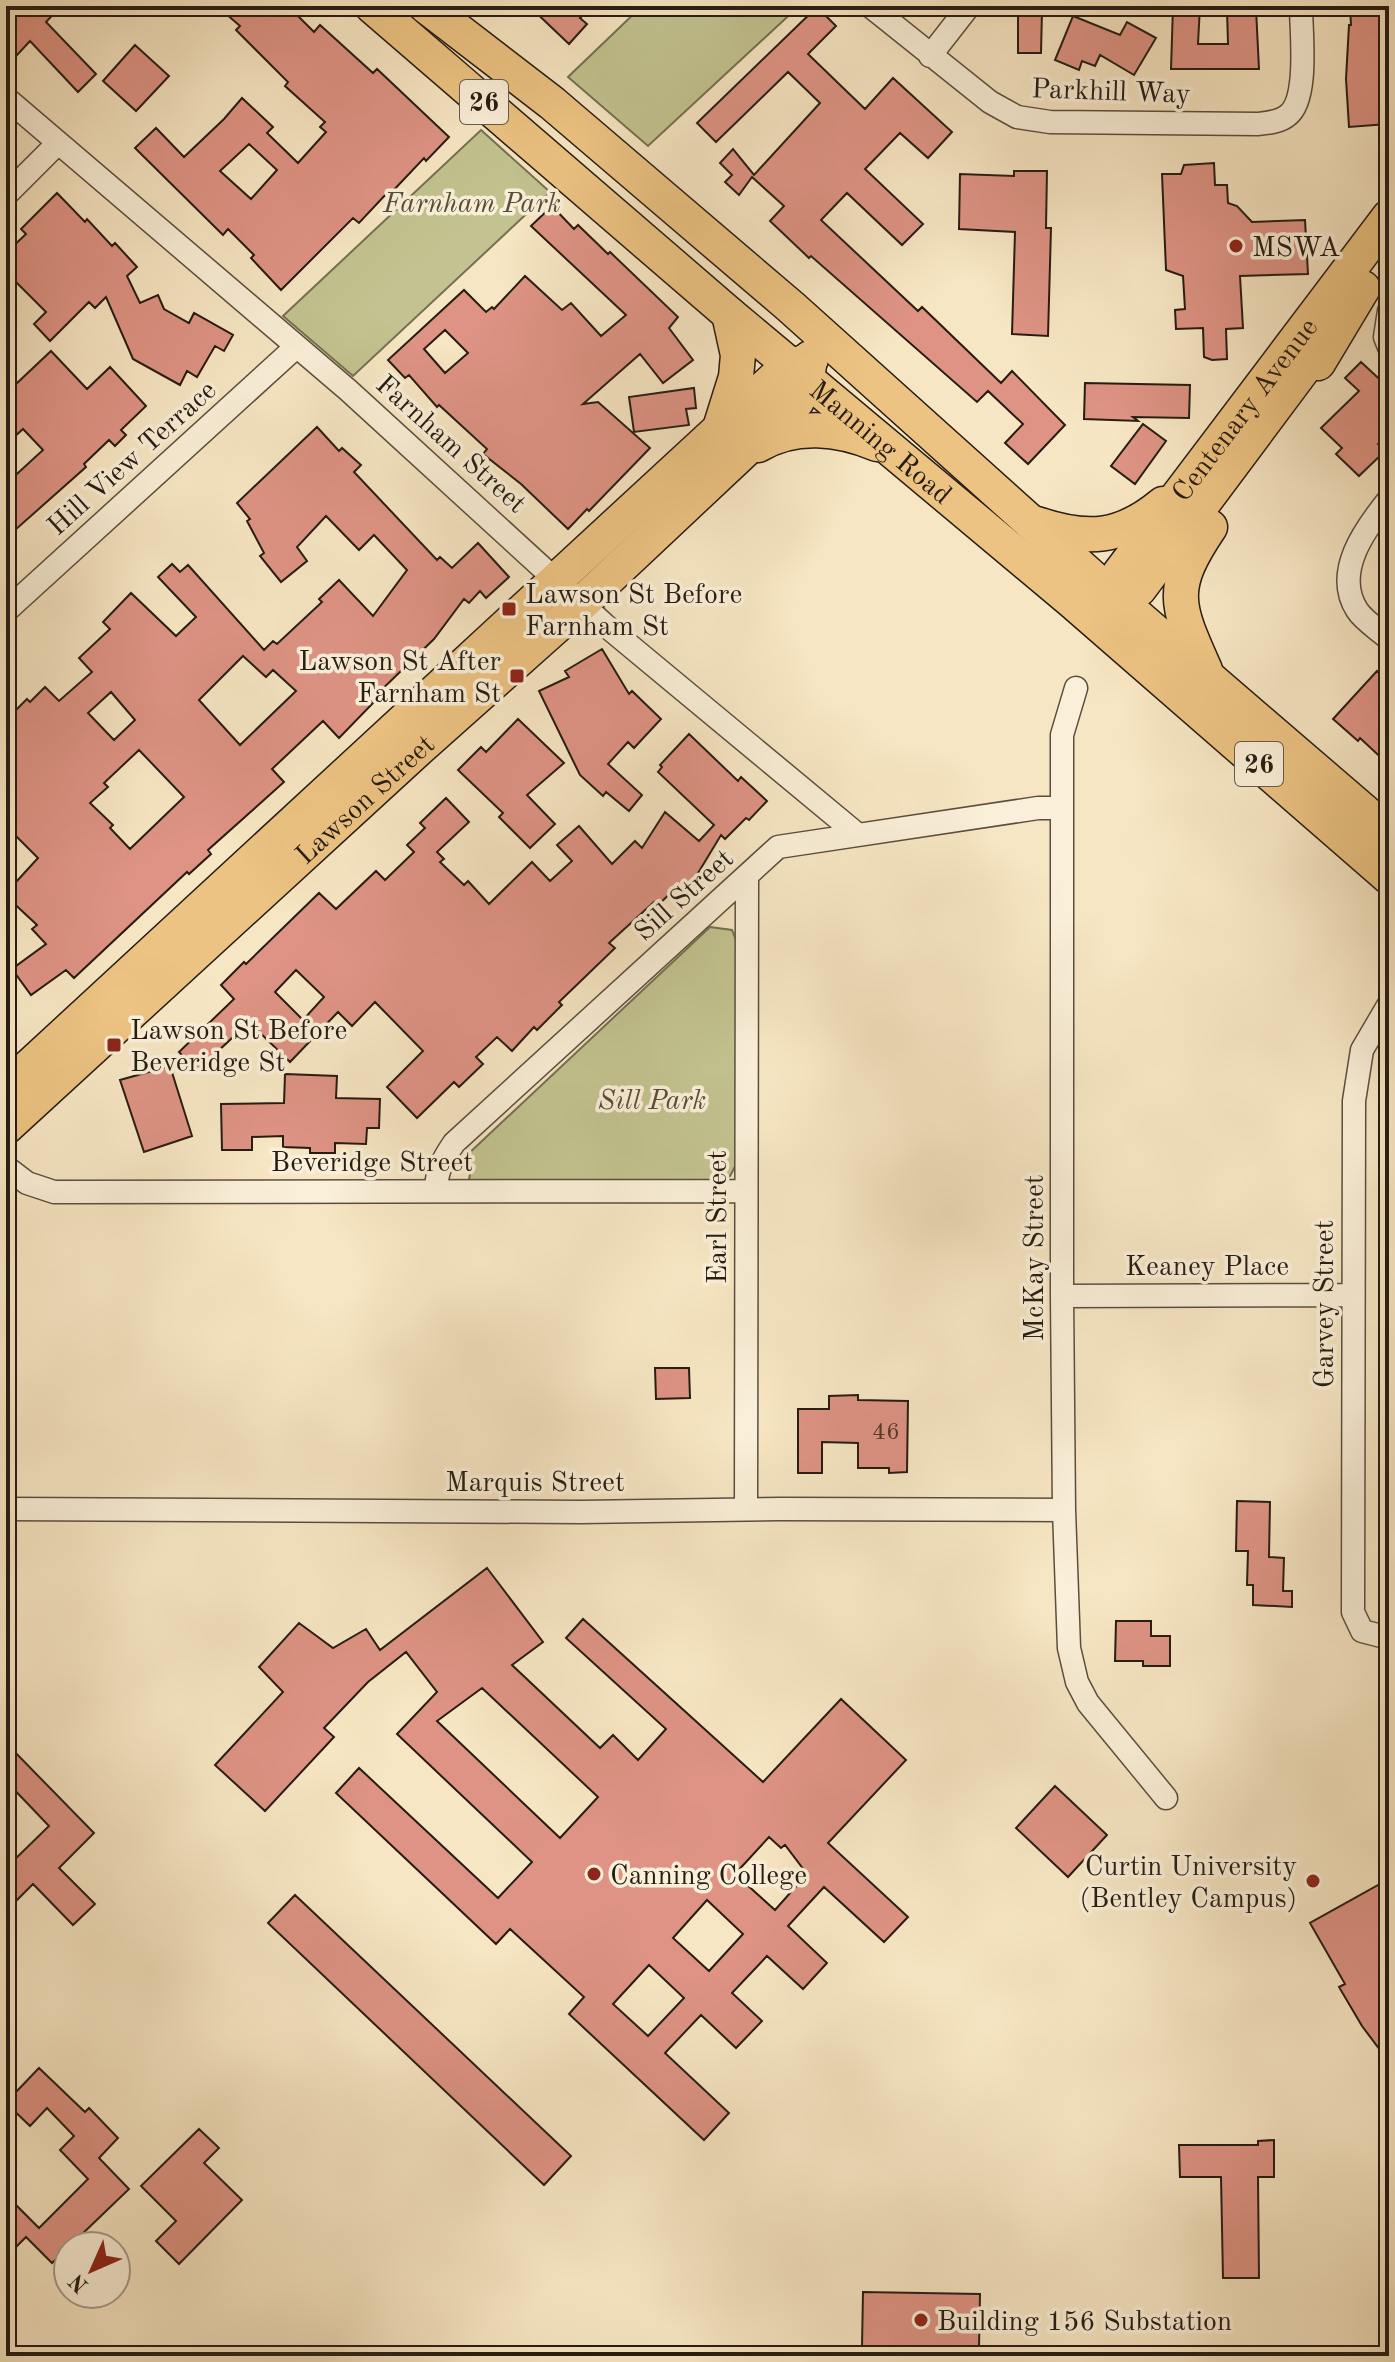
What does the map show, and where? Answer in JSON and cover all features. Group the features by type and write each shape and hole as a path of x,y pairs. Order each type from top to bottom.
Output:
{"main road":[{"name":"Manning Road","path":"372,6 729,314 803,368 898,456 1072,601 1389,877"},
{"name":"Manning Road","path":"426,6 552,103 798,313 1115,601 1389,833"},
{"name":"Centenary Avenue","path":"1115,601 1120,573 1389,217"},
{"name":"Centenary Avenue","path":"1115,601 1139,589 1389,254"},
{"path":"1208,677 1181,607 1181,580 1188,560 1263,455 1363,288"},
{"path":"798,313 809,338 803,368"},
{"path":"720,428 736,377 738,355 729,314"},
{"path":"803,368 818,357 842,359 861,370"},
{"name":"Lawson Street","path":"6,1088 720,428 803,368"},
{"name":"Lawson Street","path":"6,1127 733,462 797,401 803,368"},
{"path":"733,462 762,442 796,431 813,430 860,438 898,456"},
{"path":"1029,521 1066,534 1103,534 1130,526 1152,513 1182,488"},
{"path":"1072,601 1089,607 1115,601 1113,626 1120,643"}],"street":[{"name":"Parkhill Way","path":"870,6 990,102 1017,117 1050,122 1258,124 1289,115 1297,104 1301,89 1301,6"},
{"path":"930,56 969,6"},
{"name":"Farnham Street","path":"6,98 416,450 636,651 857,834"},
{"path":"6,195 58,143"},
{"path":"1389,311 1385,337 1389,347"},
{"name":"Hill View Terrace","path":"6,611 296,347"},
{"path":"1389,499 1356,548 1347,575 1350,596 1359,613 1389,639"},
{"name":"McKay Street","path":"1076,688 1062,735 1062,1296 1069,1648 1077,1682 1098,1716 1166,1798"},
{"name":"Sill Street","path":"436,1191 442,1160 454,1143 778,847 1038,808 1062,808"},
{"name":"Earl Street","path":"746,1509 747,877"},
{"name":"Garvey Street","path":"1389,1004 1362,1050 1354,1101 1352,1295 1353,1612 1362,1631 1389,1638"},
{"name":"Beveridge Street","path":"6,1167 27,1183 54,1192 745,1191"},
{"name":"Keaney Place","path":"1062,1296 1352,1295"},
{"name":"Marquis Street","path":"6,1509 566,1512 1064,1510"}],"green space":[{"path":"642,6 799,6 648,146 568,77"},
{"name":"Farnham Park","path":"481,130 550,192 353,376 283,316"},
{"name":"Sill Park","path":"710,927 732,930 736,940 738,1161 730,1176 716,1184 476,1183 469,1180 466,1156"}],"building":[{"path":"11,6 61,6 46,22 96,74 78,92 30,41 6,67 6,11"},
{"path":"217,6 288,6 314,32 320,25 373,73 377,69 449,137 359,223 353,218 281,290 251,258 254,255 228,229 223,235 135,148 156,128 184,157 242,98 273,127 267,133 298,163 326,132 320,127 325,122 285,86 288,82 236,30 240,26","holes":["249,144 277,170 251,199 220,171"]},
{"path":"529,6 593,6 580,18 587,24 569,44"},
{"path":"1173,6 1200,6 1198,44 1228,44 1227,10 1256,9 1259,69 1171,69"},
{"path":"1350,6 1389,6 1386,75 1383,75 1387,124 1349,127 1346,79"},
{"path":"817,7 836,26 808,54 865,109 893,78 952,132 928,158 900,133 865,169 923,224 902,245 847,193 821,220 918,311 922,307 1001,383 1012,371 1065,425 1028,464 1005,443 1023,424 988,391 977,402 811,256 809,258 770,221 784,206 752,177 739,195 725,182 732,175 720,163 733,149 754,175 820,103 788,72 716,142 697,123"},
{"path":"1018,11 1042,11 1041,53 1018,53"},
{"path":"1073,16 1120,35 1127,22 1156,38 1134,75 1100,55 1095,66 1082,61 1079,70 1055,60"},
{"path":"135,45 169,76 136,111 103,81"},
{"name":"MSWA","path":"1214,163 1215,185 1227,185 1228,203 1237,206 1252,222 1305,220 1308,274 1240,276 1243,328 1226,329 1227,359 1212,360 1204,357 1203,328 1176,329 1175,310 1185,309 1183,276 1166,270 1162,174 1181,174 1184,165"},
{"path":"1014,171 1047,171 1046,228 1051,228 1048,336 1012,334 1015,232 959,229 960,174 1014,176"},
{"path":"57,193 112,246 115,243 137,267 127,276 140,303 158,295 164,309 189,323 194,313 233,335 224,351 215,346 197,377 187,371 180,385 133,359 106,297 95,308 89,302 50,341 34,324 46,312 6,272 6,253 26,234 21,229"},
{"path":"552,206 574,229 578,225 678,317 669,328 693,360 663,383 640,354 583,404 598,402 650,448 568,529 521,484 483,454 487,449 439,405 437,407 409,375 405,378 388,360 464,290 486,312 492,307 494,309 525,276 562,310 571,303 601,336 626,315 531,226","holes":["445,330 468,353 445,373 424,349"]},
{"path":"51,351 87,389 110,367 146,406 121,430 126,435 115,446 109,440 84,464 86,467 14,531 6,523 6,484 43,450 23,429 13,438 6,431 6,390"},
{"path":"1361,362 1389,388 1389,433 1378,444 1385,451 1359,476 1336,454 1342,448 1321,428 1359,391 1345,378"},
{"path":"1085,383 1190,385 1189,418 1133,417 1138,421 1084,419"},
{"path":"694,388 696,408 686,409 689,425 634,432 629,397"},
{"path":"1143,424 1166,441 1135,484 1111,466"},
{"path":"317,427 339,451 342,448 361,465 354,472 437,560 440,557 452,568 478,543 509,577 486,598 480,591 469,603 464,599 434,639 373,698 376,700 339,738 323,721 272,769 284,782 208,850 211,854 189,874 187,872 74,978 66,970 31,995 12,969 46,944 32,929 37,925 6,896 38,858 6,826 6,720 27,699 30,702 45,687 59,701 92,672 79,658 110,629 103,622 131,593 176,636 196,617 158,577 172,564 180,572 188,565 264,650 273,641 277,644 322,602 319,599 339,580 373,616 407,570 374,535 359,550 326,516 297,547 307,561 281,582 260,556 264,553 247,521 250,519 237,503","holes":["243,656 266,677 273,670 296,691 240,745 199,700","111,692 135,720 114,740 88,713","139,750 184,797 130,849 110,828 113,825 90,803 108,787 104,783"]},
{"path":"602,649 629,694 632,691 661,719 634,748 628,742 608,764 642,795 629,811 606,792 603,796 580,775 539,691 569,677 565,671"},
{"path":"1377,671 1389,682 1389,765 1360,738 1358,741 1333,719"},
{"path":"518,719 564,763 527,795 555,824 530,848 499,817 503,813 458,770 481,747 486,752"},
{"path":"689,734 738,781 741,777 767,801 725,839 721,835 695,878 680,892 676,888 657,906 654,902 609,943 615,948 559,1002 562,1005 537,1030 534,1027 512,1051 497,1037 476,1057 483,1064 459,1087 454,1082 417,1118 387,1087 423,1051 375,1002 352,1026 338,1012 290,1062 249,1022 197,1071 179,1052 234,999 221,985 244,962 246,964 319,893 336,909 376,871 385,880 414,852 407,845 425,828 420,823 446,798 469,822 437,852 444,859 440,862 464,885 468,881 489,904 532,862 550,881 572,861 557,845 579,826 612,864 635,841 642,848 665,812 699,841 714,825 658,772 662,767 660,765","holes":["296,970 324,997 303,1020 275,992"]},
{"path":"170,1066 192,1136 144,1152 120,1080"},
{"path":"285,1074 337,1076 336,1098 380,1099 379,1128 367,1128 366,1144 335,1143 335,1153 310,1153 310,1148 283,1147 283,1136 252,1137 252,1150 222,1150 221,1104 284,1103"},
{"path":"655,1368 689,1368 690,1398 656,1399"},
{"path":"858,1395 858,1400 908,1401 907,1472 889,1473 889,1468 858,1468 858,1443 822,1442 822,1473 798,1473 798,1409 829,1409 829,1396"},
{"path":"1237,1501 1270,1502 1269,1557 1284,1558 1283,1591 1292,1591 1292,1607 1253,1605 1253,1585 1247,1585 1248,1551 1236,1551"},
{"path":"487,1568 543,1642 512,1665 600,1748 613,1735 638,1760 666,1729 566,1638 583,1619 763,1782 841,1699 906,1760 828,1843 908,1917 884,1942 824,1887 788,1926 827,1963 803,1989 767,1956 732,1993 762,2021 736,2048 701,2015 665,2053 729,2113 704,2140 569,2014 584,1997 510,1929 496,1944 336,1793 359,1768 498,1898 532,1862 397,1734 437,1692 406,1652 368,1682 324,1728 334,1737 265,1811 215,1765 283,1692 259,1667 299,1623 333,1648 366,1629 380,1650","holes":["482,1688 598,1797 560,1838 437,1721","769,1837 781,1848 785,1845 807,1874 775,1910 735,1874","707,1900 743,1934 709,1971 673,1938","649,1965 684,1998 648,2036 613,2004"]},
{"path":"1116,1621 1151,1621 1151,1636 1170,1636 1170,1666 1143,1666 1143,1661 1115,1661"},
{"path":"6,1743 94,1833 59,1868 95,1904 73,1925 33,1884 6,1911 6,1868 49,1826 6,1781"},
{"path":"1055,1786 1107,1835 1068,1877 1016,1828"},
{"path":"1389,1879 1389,2062 1362,2026 1339,1987 1345,1984 1310,1923"},
{"path":"295,1895 571,2156 544,2185 268,1923"},
{"path":"39,2068 85,2112 89,2108 118,2138 99,2158 129,2189 86,2230 52,2230 52,2263 26,2237 6,2257 6,2211 14,2203 39,2228 88,2179 60,2150 74,2136 47,2108 30,2126 6,2103 6,2082 16,2092"},
{"path":"199,2129 219,2148 204,2163 242,2200 179,2264 156,2241 176,2221 141,2186"},
{"path":"1274,2140 1274,2177 1258,2177 1259,2278 1223,2278 1221,2177 1180,2177 1179,2145 1258,2145 1258,2141"},
{"name":"Building 156 Substation","path":"863,2292 980,2294 979,2348 862,2346"}],"place":[{"name":"MSWA","path":"1236,246"},
{"name":"Lawson St Before Farnham St","path":"509,609"},
{"name":"Lawson St After Farnham St","path":"517,676"},
{"name":"Lawson St Before Beveridge St","path":"114,1045"},
{"name":"Canning College","path":"594,1874"},
{"name":"Curtin University (Bentley Campus)","path":"1313,1881"},
{"name":"Building 156 Substation","path":"921,2320"}]}
